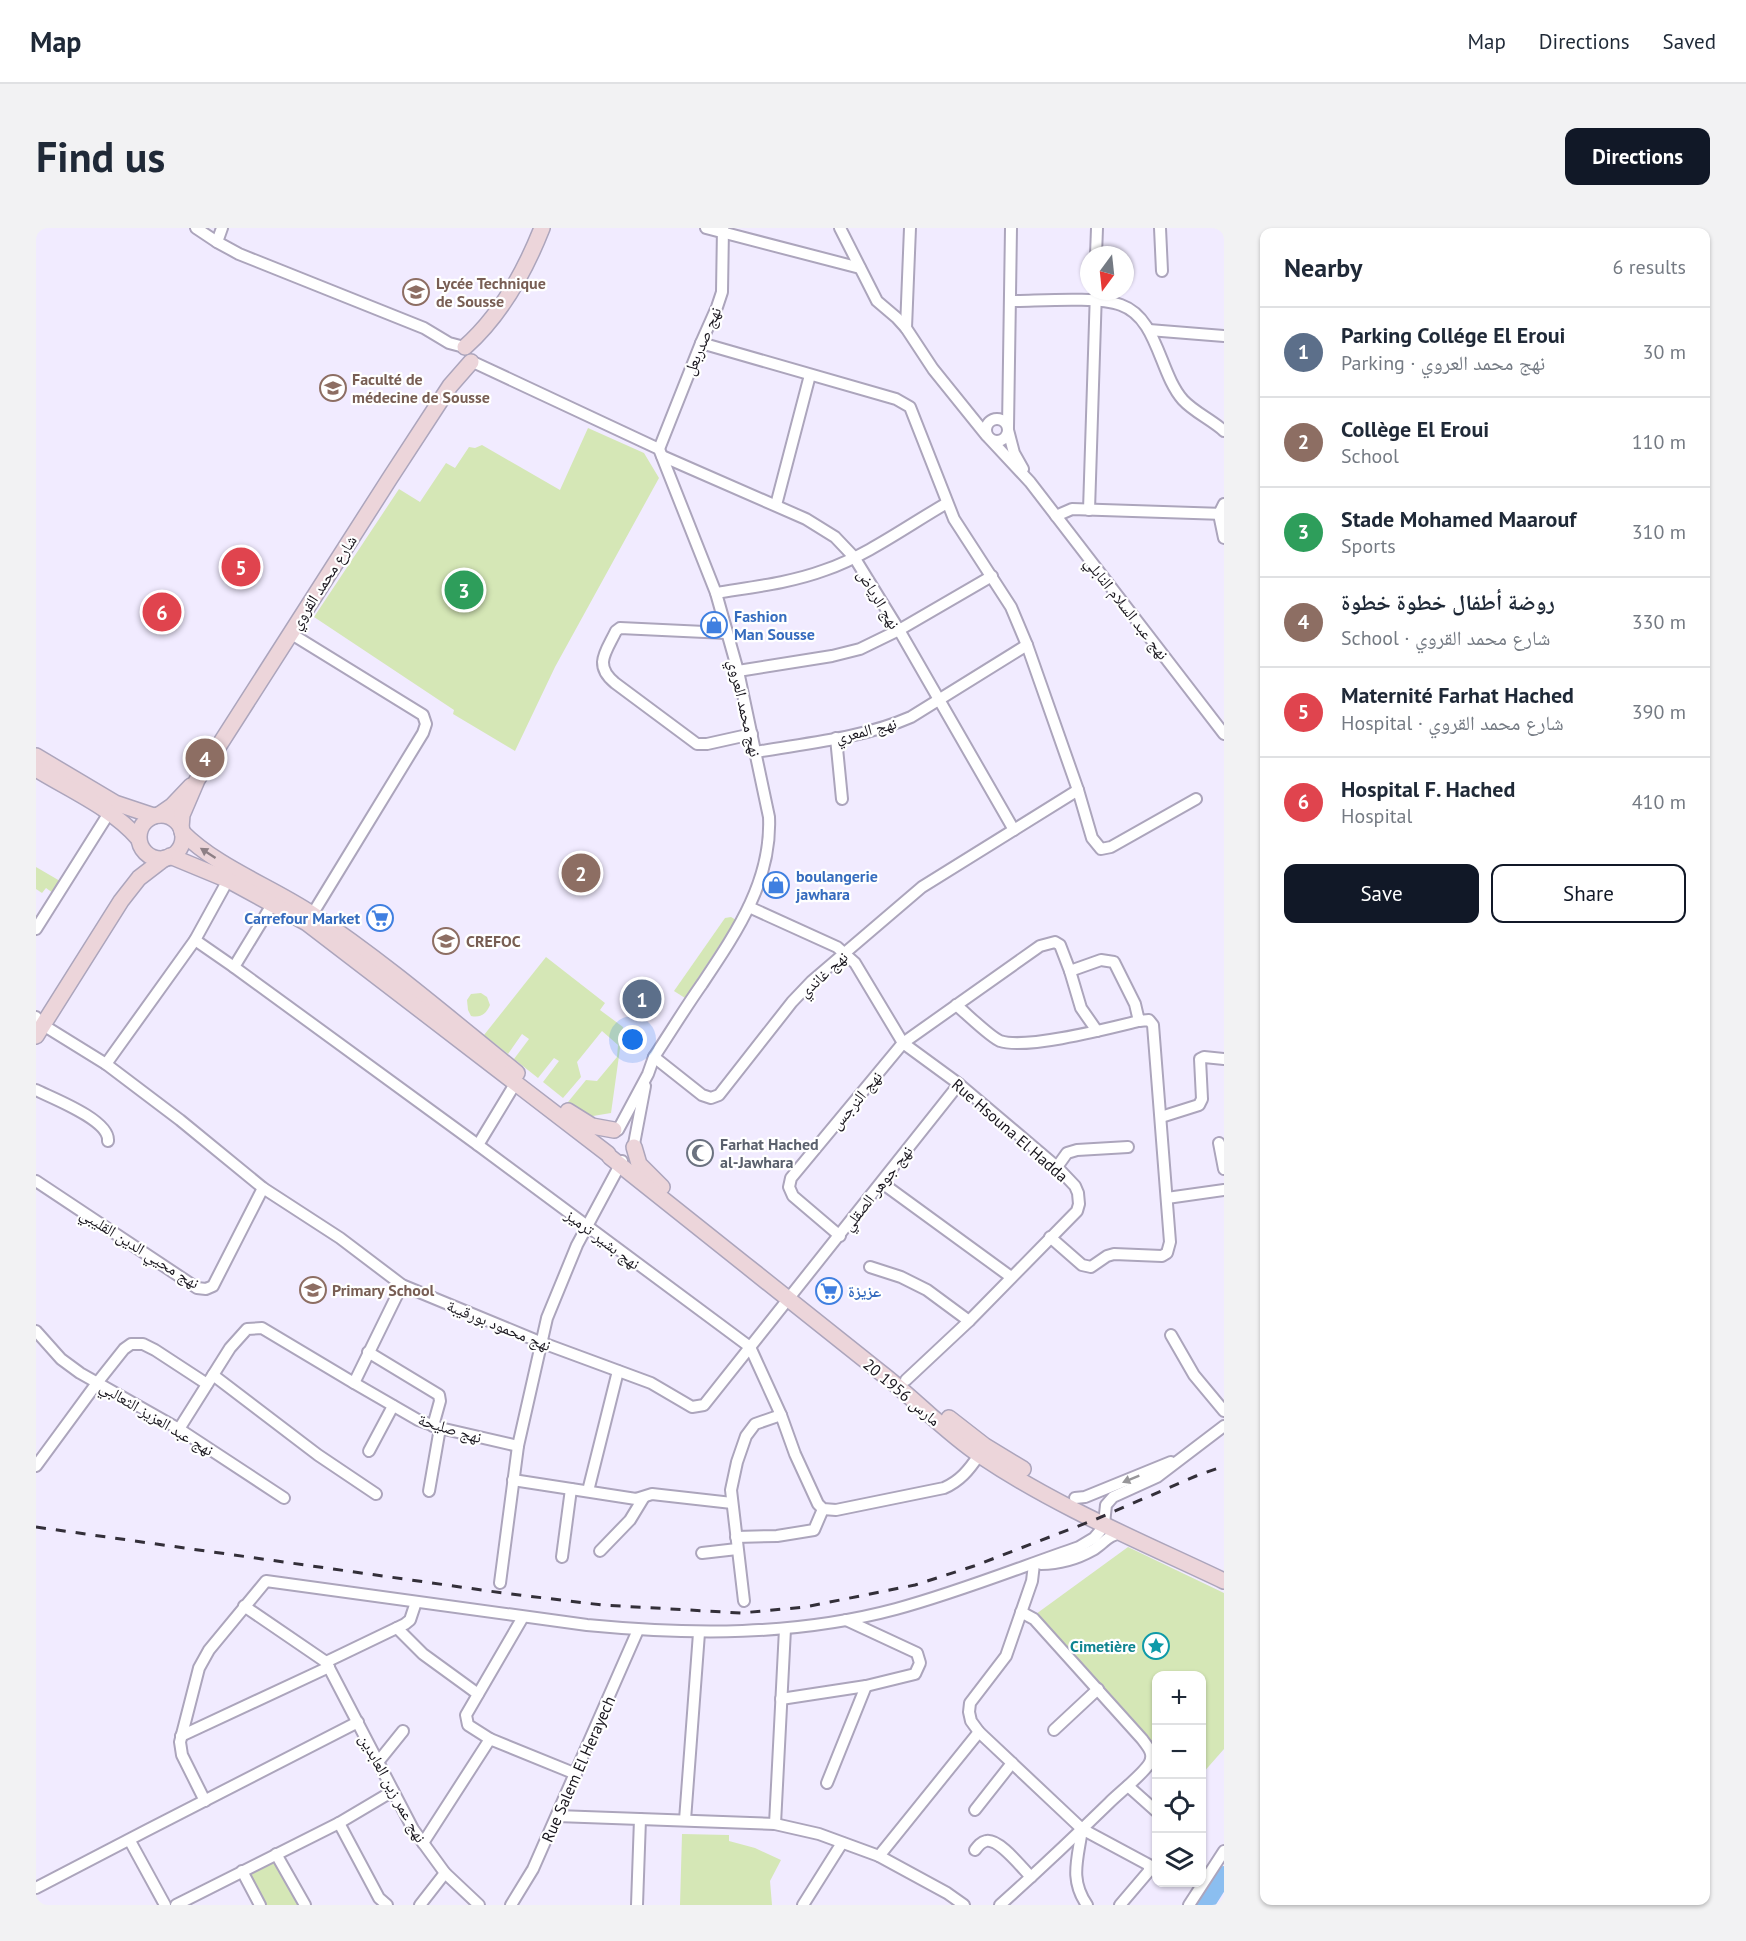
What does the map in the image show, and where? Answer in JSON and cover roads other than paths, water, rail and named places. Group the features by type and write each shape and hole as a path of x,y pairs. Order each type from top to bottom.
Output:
{"main road":[{"name":"شارع محمد القروي","path":"38,1026 121,901 139,878 181,846 182,815 197,780 450,386 466,354 490,322 529,259 542,228"},
{"path":"36,756 115,803 172,818 193,843 392,973 582,1122 631,1135 621,1154"},
{"path":"36,769 127,825 139,840 146,854 159,859 168,857 228,880 310,919 515,1084 621,1154"},
{"name":"شارع محمد القروي","path":"121,901 138,861 142,824 172,806 197,780"},
{"path":"616,1130 607,1136 605,1150 621,1154"},
{"name":"20 مارس 1956","path":"621,1154 639,1164 650,1177 979,1455 1022,1481 1224,1571"},
{"name":"20 مارس 1956","path":"621,1154 699,1230 906,1380 985,1446 1075,1498 1122,1533 1224,1581"}],"street":[{"path":"196,228 239,254 424,328 488,369 661,453"},
{"path":"217,242 222,228"},
{"path":"706,228 723,230 860,268"},
{"name":"نهج عبد السلام النابلي","path":"840,228 877,301 906,328 933,369 964,409 1030,482 1224,734"},
{"path":"906,328 910,228"},
{"name":"نهج عبد السلام النابلي","path":"1011,228 1008,429 1014,453 1030,482"},
{"path":"1096,246 1097,228"},
{"path":"1160,228 1162,271"},
{"name":"نهج صدربعل","path":"661,453 722,292 723,230"},
{"path":"1010,301 1080,297"},
{"path":"1089,510 1096,300"},
{"path":"1108,300 1139,315 1149,330 1181,397 1224,430"},
{"path":"1149,330 1224,336"},
{"path":"701,343 896,399 910,407 954,519 1011,607 1027,645 1078,790 1092,838 1097,846 1104,849 1116,845 1196,799"},
{"path":"776,505 810,375"},
{"path":"964,409 976,416 994,419 1002,420 1008,429 1003,440 996,442 988,437 986,425 994,419 1008,385"},
{"name":"نهج الرياض","path":"661,453 829,531 854,557 1014,830"},
{"name":"نهج محمد العروي","path":"616,1130 648,1074 654,1057 732,938 748,907 765,865 769,833 769,817 756,752 738,671 716,593 661,453"},
{"path":"716,593 805,576 854,557 947,503"},
{"path":"1056,516 1072,509 1222,511 1224,538"},
{"path":"738,671 852,652 898,630 992,576"},
{"path":"726,633 620,628 616,631 602,666 608,677 615,683 697,744 752,734"},
{"path":"290,633 423,715 426,724 423,734 310,919"},
{"name":"نهج المعري","path":"756,752 893,725 911,717 1027,645"},
{"path":"836,738 842,799"},
{"name":"نهج غاندي","path":"654,1057 702,1095 711,1098 719,1095 792,1002 812,981 922,887 1078,790"},
{"path":"36,929 109,813"},
{"path":"106,1064 195,940 228,880"},
{"path":"234,967 273,903"},
{"name":"Rue Hsouna El Hadda","path":"748,907 846,953 855,963 903,1043 959,1084 1057,1167 1078,1192 1080,1204 1077,1211 969,1321 906,1380"},
{"name":"نهج بشير ترميز","path":"195,940 478,1145 750,1347 781,1415 795,1454 818,1504 823,1509"},
{"name":"نهج النرجس","path":"840,1236 793,1196 789,1187 791,1178 903,1043 1040,946 1051,942 1059,945 1070,972"},
{"path":"1097,1031 1082,1008 1070,972 1101,960 1114,962 1135,1004 1139,1021"},
{"path":"956,1005 999,1040 1014,1043 1034,1042 1097,1031 1139,1021 1149,1020 1154,1025 1170,1242 1167,1253 1162,1256 1114,1254 1107,1256 1095,1266 1087,1266 1076,1261 1050,1236"},
{"name":"نهج محمود بورقيبة","path":"38,1026 106,1064 264,1188 340,1238 402,1285 540,1342 651,1383 692,1407 698,1408 704,1405 792,1296"},
{"path":"1161,1117 1199,1105 1202,1099 1200,1059 1204,1057 1224,1059"},
{"path":"500,1582 518,1446 540,1342 547,1318 578,1245 621,1154 648,1074"},
{"path":"478,1145 515,1084"},
{"name":"نهج جوهر الصقلي","path":"792,1296 959,1084"},
{"path":"36,1090 86,1113 107,1131 108,1141"},
{"path":"1219,1143 1224,1169"},
{"path":"1057,1167 1067,1153 1077,1150 1128,1147"},
{"name":"نهج محيي الدين القليبي","path":"36,1180 197,1288 213,1286 264,1188"},
{"path":"882,1183 1011,1277"},
{"path":"1167,1198 1224,1190"},
{"path":"870,1267 901,1277 927,1290 969,1321"},
{"path":"354,1383 402,1285"},
{"name":"نهج صليحة","path":"210,1379 239,1335 255,1326 418,1420 437,1427 518,1446"},
{"name":"نهج عبد العزيز الثعالبي","path":"36,1331 69,1366 179,1429 284,1498"},
{"path":"1171,1335 1194,1376 1224,1411"},
{"path":"36,1466 124,1349 130,1344 137,1343 210,1379 376,1494"},
{"path":"368,1352 439,1395 429,1491"},
{"path":"588,1491 618,1371"},
{"path":"179,1429 210,1379"},
{"path":"369,1451 393,1406"},
{"path":"744,1601 731,1490 746,1436 754,1424 781,1415"},
{"path":"205,1801 182,1755 180,1742 203,1659 262,1584 272,1580 523,1617 638,1630 699,1633 785,1629 846,1620 944,1595 1087,1543 1100,1531 1106,1505 1113,1497 1157,1478 1224,1426"},
{"path":"736,1537 777,1536 814,1530 823,1509 836,1510 938,1490 964,1476 979,1455"},
{"path":"1075,1498 1085,1497 1185,1456"},
{"path":"513,1480 636,1499 652,1494 732,1503"},
{"path":"562,1557 571,1489"},
{"path":"600,1551 630,1520 644,1497"},
{"path":"1034,1564 1056,1564 1077,1557 1095,1548 1112,1535 1122,1533"},
{"path":"702,1553 737,1549"},
{"path":"1034,1564 1032,1581 1006,1656 970,1703 971,1721 979,1732 1082,1829 1152,1864"},
{"path":"181,1736 397,1628 410,1620 416,1602"},
{"path":"244,1606 327,1664"},
{"path":"1000,1905 1128,1786 1149,1764 1152,1755 1149,1748 1034,1618 1021,1612"},
{"path":"523,1617 466,1715 466,1722 490,1739 576,1774"},
{"path":"781,1699 866,1686 915,1674 920,1663 917,1653 846,1620"},
{"path":"397,1628 423,1654 478,1695"},
{"path":"775,1824 785,1629"},
{"name":"Rue Salem El Herayech","path":"511,1905 533,1869 638,1630"},
{"path":"685,1820 699,1633"},
{"name":"نهج عمر زين العابدين","path":"327,1664 413,1829 445,1873 479,1905"},
{"path":"827,1783 866,1686"},
{"path":"1053,1730 1098,1689"},
{"path":"36,1888 358,1722"},
{"path":"378,1761 403,1731"},
{"path":"879,1856 979,1732"},
{"path":"423,1844 490,1739"},
{"path":"975,1810 1012,1763"},
{"path":"1128,1786 1152,1807"},
{"path":"176,1905 339,1823 393,1791"},
{"path":"557,1816 775,1824 819,1834 879,1856 947,1893 964,1905"},
{"path":"637,1905 640,1819"},
{"path":"339,1823 379,1898 387,1905"},
{"path":"1082,1829 1076,1879 1079,1893 1087,1905"},
{"path":"975,1850 982,1842 989,1840 1005,1850 1031,1877"},
{"path":"130,1841 165,1905"},
{"path":"803,1905 842,1843"},
{"path":"1189,1905 1224,1851"},
{"path":"276,1854 305,1905"},
{"path":"1120,1905 1152,1865"},
{"path":"242,1871 260,1905"},
{"path":"420,1905 445,1873"}],"waterway":[{"path":"1205,1905 1224,1875"}],"railway":[{"path":"36,1527 503,1593 602,1605 741,1613 805,1607 915,1585 974,1566 1094,1520 1224,1466"}],"place":[{"name":"Lycée Technique de Sousse","path":"416,292"},
{"name":"Faculté de médecine de Sousse","path":"333,388"},
{"name":"Maternité Farhat Hached","path":"241,567"},
{"name":"Stade Mohamed Maarouf","path":"464,590"},
{"name":"Hospital F. Hached","path":"162,612"},
{"name":"Fashion Man Sousse","path":"714,625"},
{"name":"روضة أطفال خطوة خطوة","path":"205,758"},
{"name":"Collège El Eroui","path":"581,873"},
{"name":"boulangerie jawhara","path":"776,885"},
{"name":"Carrefour Market","path":"380,918"},
{"name":"CREFOC","path":"446,941"},
{"name":"Parking Collége El Eroui","path":"642,999"},
{"name":"Farhat Hached al-Jawhara","path":"700,1153"},
{"name":"Primary School","path":"313,1290"},
{"name":"عزيزة","path":"829,1291"},
{"name":"Cimetière","path":"1156,1646"}]}
